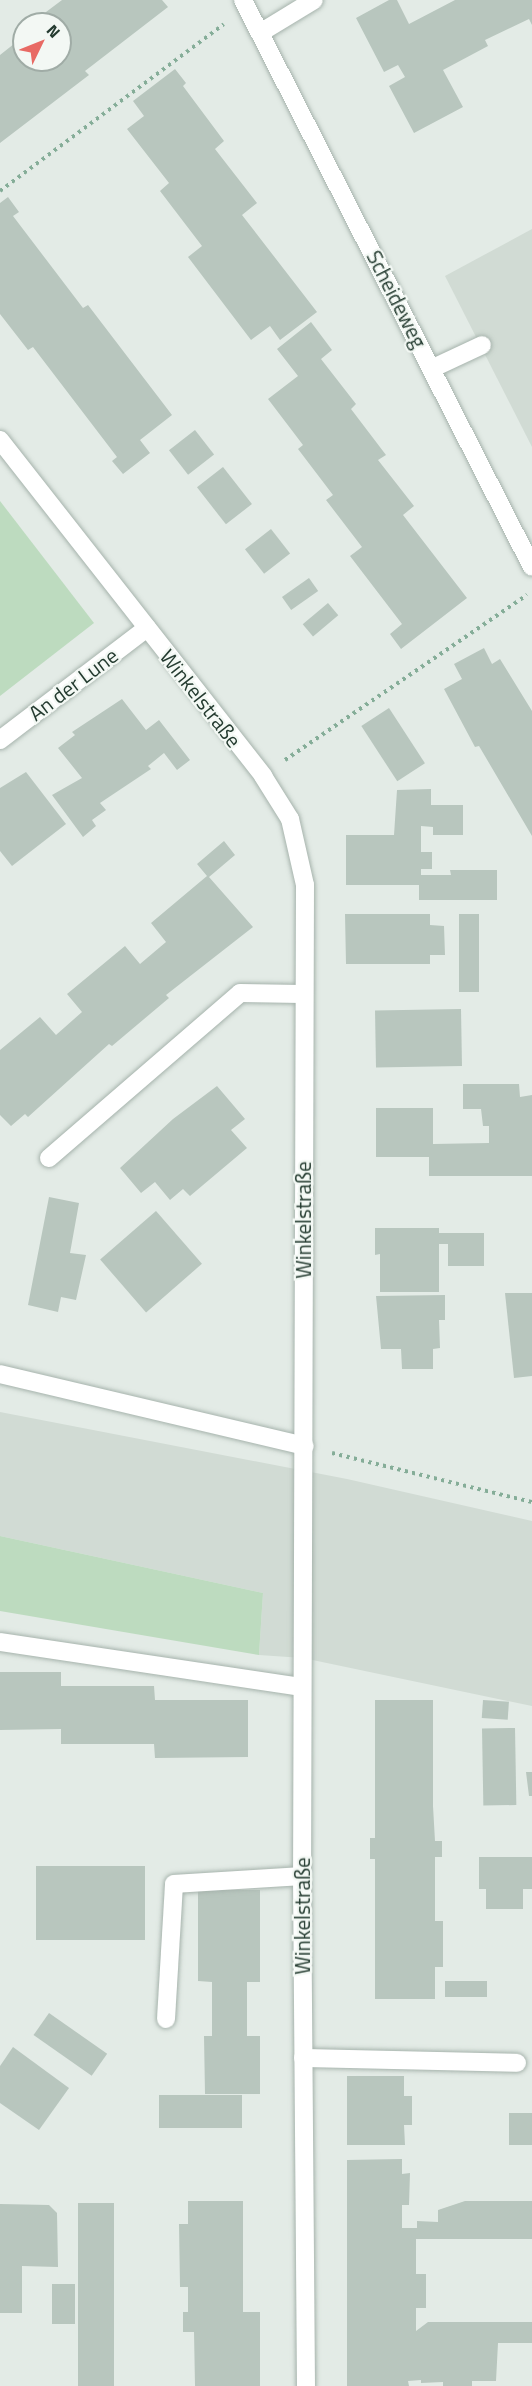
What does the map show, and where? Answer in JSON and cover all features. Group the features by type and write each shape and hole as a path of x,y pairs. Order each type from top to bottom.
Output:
{"street":[{"path":"260,33 314,0"},
{"name":"Scheideweg","path":"245,4 433,368 532,567"},
{"path":"433,368 482,345"},
{"name":"Winkelstraße","path":"0,440 263,776 290,819 305,885 302,994 304,1446 302,1876 306,2386"},
{"name":"An der Lune","path":"0,740 147,628"},
{"path":"49,1158 240,993 302,994"},
{"path":"0,1374 304,1446"},
{"path":"0,1642 302,1687"},
{"path":"166,2019 174,1884 302,1876"},
{"path":"303,2058 517,2063"}],"path":[{"path":"0,191 245,4"},
{"path":"263,776 532,592"},
{"path":"304,1446 532,1502"}],"shaded area":[{"path":"532,229 532,447 445,276"},
{"path":"0,1412 347,1479 532,1521 532,1706 303,1658 259,1655 263,1593 0,1536"}],"green space":[{"path":"0,501 94,623 0,696"},
{"path":"0,1536 263,1593 259,1655 0,1611"}],"building":[{"path":"62,0 162,0 168,7 85,71 89,75 0,143 0,55 12,46 12,72 72,72 72,12 46,12"},
{"path":"389,0 397,0 409,24 455,0 532,0 532,25 529,19 485,40 488,46 443,70 463,107 414,133 389,86 405,77 398,65 384,72 356,18"},
{"path":"175,69 186,83 183,86 224,141 215,149 257,203 242,215 317,312 280,340 270,326 251,340 188,257 202,246 160,191 169,183 127,129 144,116 133,101"},
{"path":"8,197 19,212 13,216 83,308 88,305 172,415 140,440 150,453 123,474 112,461 117,457 33,347 28,350 0,314 0,203"},
{"path":"311,322 332,350 321,359 356,404 351,409 386,455 378,460 414,506 403,515 467,598 401,649 390,634 402,624 350,556 362,547 326,500 333,495 298,449 303,445 268,399 298,376 277,349"},
{"path":"195,430 214,454 188,475 169,450"},
{"path":"223,467 252,504 226,524 197,487"},
{"path":"271,529 290,553 264,574 245,549"},
{"path":"309,578 318,591 291,610 282,597"},
{"path":"328,603 338,615 313,636 303,624"},
{"path":"484,648 492,664 500,659 532,711 532,836 479,746 475,747 444,689 462,679 454,664"},
{"path":"122,699 146,730 159,720 190,760 177,770 164,753 148,766 151,769 100,803 106,810 92,820 96,826 83,837 52,795 82,778 58,748 75,735 72,732"},
{"path":"389,708 425,763 397,781 361,726"},
{"path":"26,772 66,824 12,866 0,851 0,788"},
{"path":"431,789 431,805 463,805 463,835 433,835 433,827 421,826 421,852 432,852 432,869 421,869 421,875 451,875 450,870 497,870 497,900 419,900 419,885 346,885 346,835 394,835 397,790"},
{"path":"224,841 235,855 209,877 253,927 166,995 169,998 112,1046 109,1044 28,1117 25,1114 11,1126 0,1115 0,1050 40,1017 56,1035 82,1012 67,994 125,946 140,964 166,942 151,923 207,876 197,864"},
{"path":"345,914 430,914 430,925 444,926 445,955 430,955 430,964 346,964"},
{"path":"459,914 479,914 479,992 459,992"},
{"path":"461,1009 462,1066 376,1067 375,1011"},
{"path":"463,1084 519,1084 520,1097 532,1095 532,1176 429,1176 429,1157 376,1157 376,1108 433,1108 433,1144 489,1143 489,1126 483,1126 481,1109 463,1109"},
{"path":"217,1086 245,1119 231,1130 247,1148 190,1196 183,1189 170,1200 155,1182 141,1193 120,1168 173,1119"},
{"path":"49,1197 79,1203 70,1253 86,1255 76,1300 61,1297 58,1312 28,1305"},
{"path":"156,1211 202,1264 146,1312 100,1260"},
{"path":"375,1228 439,1228 439,1233 484,1233 484,1266 448,1266 448,1244 439,1244 439,1292 380,1292 380,1254 375,1255"},
{"path":"505,1293 532,1293 532,1376 514,1378"},
{"path":"445,1295 445,1320 439,1320 440,1348 433,1349 433,1369 402,1369 401,1349 381,1349 376,1296"},
{"path":"0,1672 61,1672 61,1686 154,1686 155,1700 248,1700 248,1757 155,1758 154,1744 61,1744 61,1729 0,1730"},
{"path":"375,1700 433,1700 435,1841 442,1841 442,1857 435,1857 435,1921 443,1921 443,1967 435,1967 435,1999 375,1999 375,1859 370,1859 370,1838 375,1838"},
{"path":"483,1700 509,1702 508,1720 482,1718"},
{"path":"515,1728 516,1805 483,1806 482,1729"},
{"path":"526,1772 532,1772 532,1796 529,1796"},
{"path":"479,1857 532,1857 532,1889 523,1889 523,1909 486,1909 486,1889 479,1889"},
{"path":"36,1866 145,1866 145,1940 36,1940"},
{"path":"198,1890 260,1890 260,1982 247,1982 247,2036 260,2036 260,2094 205,2094 204,2036 212,2036 212,1982 198,1981"},
{"path":"445,1981 487,1981 487,1997 445,1997"},
{"path":"49,2013 107,2054 92,2076 34,2035"},
{"path":"13,2047 69,2088 39,2130 0,2103 0,2066"},
{"path":"347,2076 404,2076 404,2096 412,2096 412,2125 404,2125 405,2145 347,2145"},
{"path":"159,2095 242,2095 242,2128 159,2128"},
{"path":"509,2113 532,2113 532,2145 509,2145"},
{"path":"402,2159 402,2174 410,2173 409,2205 402,2205 402,2228 417,2228 417,2221 438,2222 438,2210 465,2201 532,2201 532,2239 416,2239 416,2274 426,2274 426,2308 416,2308 416,2331 428,2322 532,2322 532,2343 498,2343 496,2381 472,2381 472,2386 443,2386 443,2382 421,2383 421,2380 408,2381 409,2386 347,2386 347,2160"},
{"path":"188,2201 243,2201 243,2312 260,2312 260,2386 195,2386 194,2332 183,2332 183,2312 188,2312 188,2287 180,2287 179,2224 188,2224"},
{"path":"78,2203 114,2203 114,2386 78,2386"},
{"path":"0,2204 49,2205 57,2213 58,2267 22,2266 22,2313 0,2313"},
{"path":"52,2284 75,2284 75,2324 52,2324"}]}
